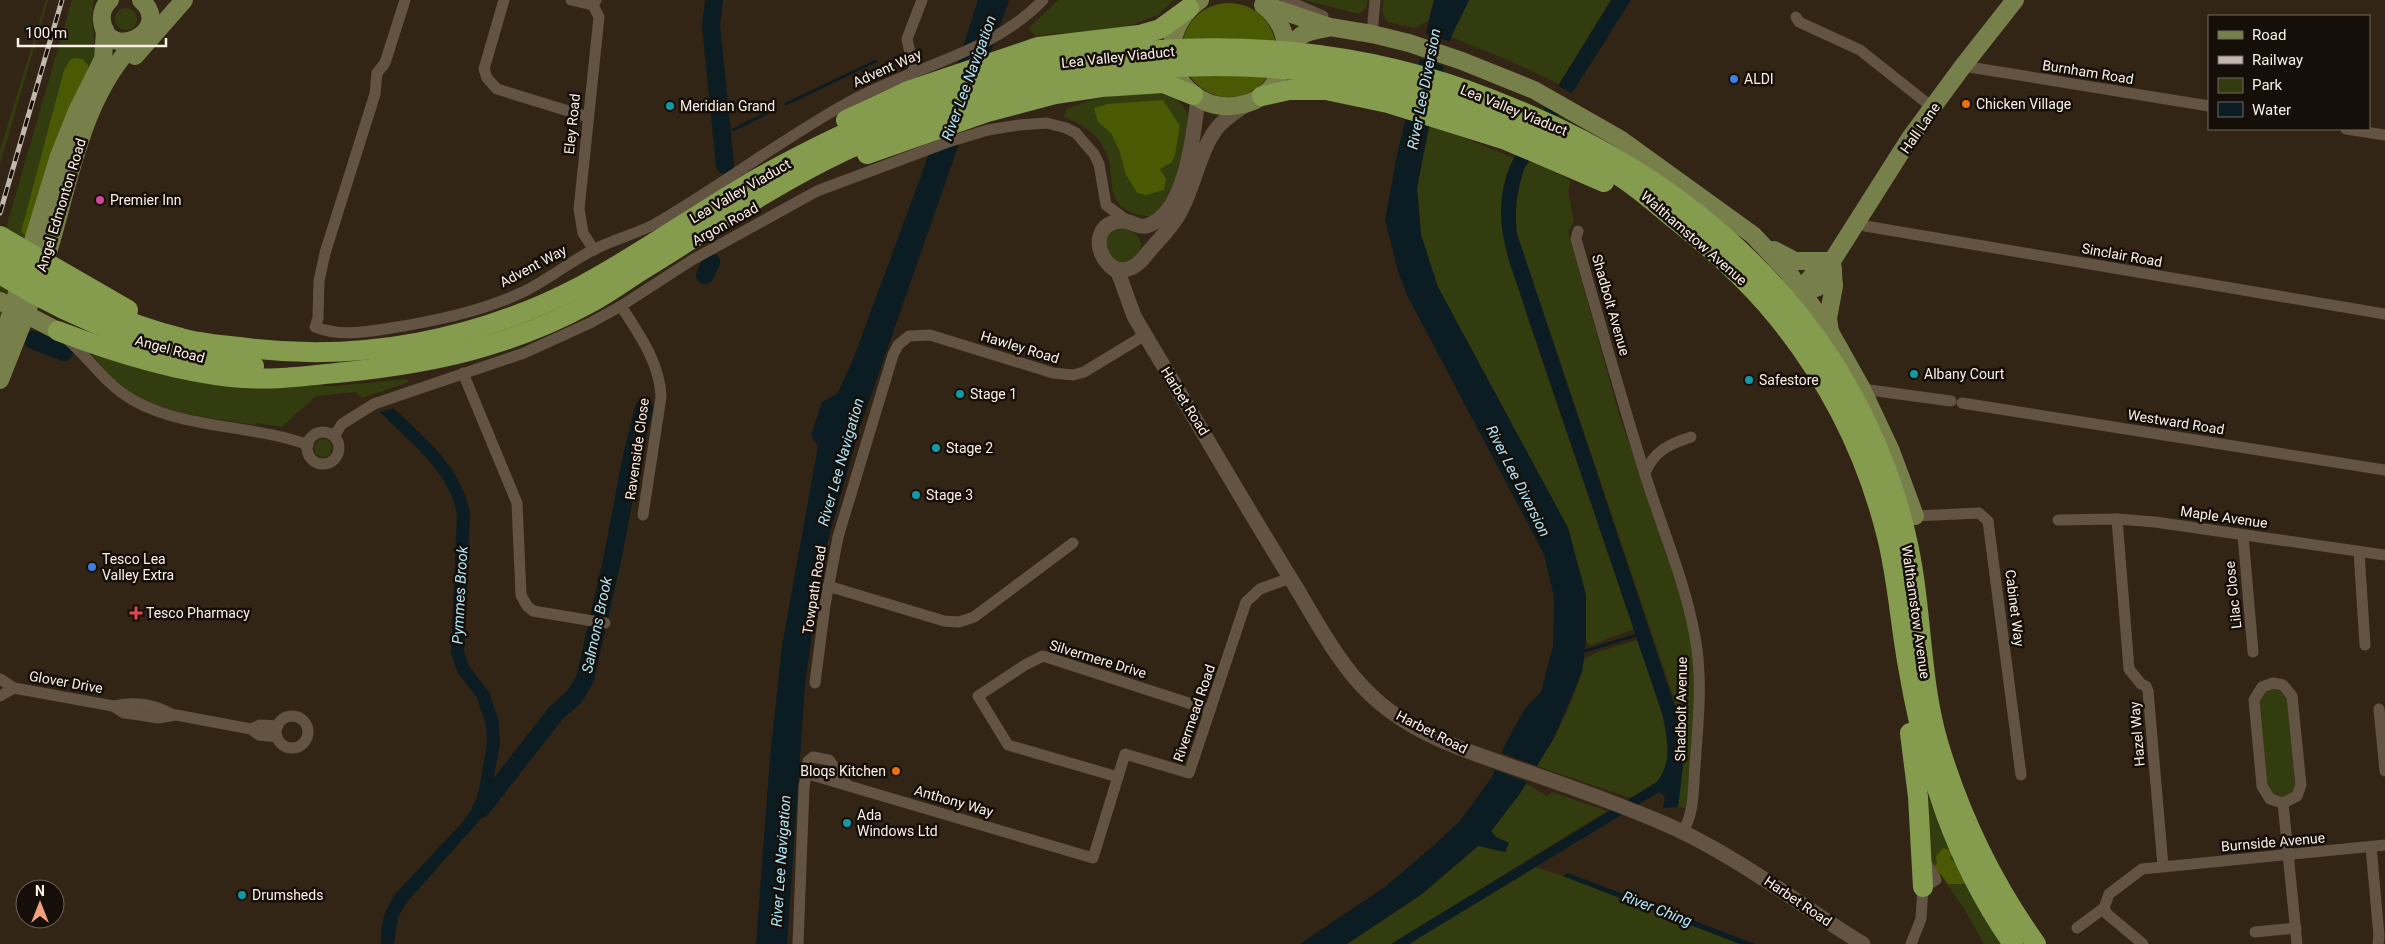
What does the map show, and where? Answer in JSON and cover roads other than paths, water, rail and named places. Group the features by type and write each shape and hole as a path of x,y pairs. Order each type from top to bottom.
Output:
{"highway":[{"path":"901,117 1004,58 1038,47 1139,34 1160,29 1193,3"},
{"name":"Lea Valley Viaduct","path":"226,345 276,351 336,352 409,345 478,328 545,303 760,187 839,153 901,117 1060,79 1121,70 1177,66 1268,68 1350,78 1446,101 1508,124 1585,157 1616,164"},
{"path":"760,187 827,131 882,102 901,117 988,121 1056,94 1142,83 1163,83 1195,96"},
{"path":"1255,100 1301,89 1326,90 1364,97 1469,126 1545,155 1616,164"},
{"name":"Walthamstow Avenue","path":"1616,164 1642,192 1740,275 1782,322 1809,359 1849,430 1864,465 1882,519 1891,554 1909,674 1938,799 1972,879 2013,944"},
{"name":"Walthamstow Avenue","path":"1616,164 1665,188 1730,240 1792,306 1824,349 1866,421 1895,496 1912,570 1922,657 1937,740 1967,824 1992,877 2008,905 2036,944"},
{"name":"Lea Valley Viaduct","path":"355,371 399,367 438,360 504,341 562,318 595,300 662,258 760,187"},
{"path":"0,236 85,303"},
{"name":"Angel Road","path":"0,257 85,303 133,339 208,359 285,369 355,371"},
{"name":"Angel Road","path":"0,274 85,303 155,331 199,342 226,345"},
{"path":"67,336 137,357 225,376 271,379 355,371"},
{"path":"1915,516 1947,751 1947,766"},
{"path":"1909,674 1906,701 1918,797 1922,856 1930,884"}],"main road":[{"path":"105,30 117,40 125,42 143,33 149,10 142,0"},
{"name":"Angel Edmonton Road","path":"0,380 22,327 49,248 77,146 110,72 161,10 174,0"},
{"path":"95,105 184,0"},
{"name":"Hall Lane","path":"1799,293 1815,290 1828,280 1832,266 1855,222 1910,138 2015,0"},
{"name":"Angel Edmonton Road","path":"0,349 59,156 77,111 103,59 105,30 102,16 106,3"},
{"path":"1193,3 1174,30 1171,44 1172,60 1178,76 1195,96 1222,106 1231,107 1255,100 1279,77 1285,58 1298,36 1310,30 1330,27"},
{"path":"1260,3 1330,27 1369,33 1409,43 1462,60 1534,90 1616,164 1712,204 1784,257 1794,261 1832,266 1834,292 1828,318 1830,332"},
{"path":"1260,3 1281,27 1286,44 1285,58"},
{"path":"1712,204 1799,293 1830,332 1862,388 1891,451 1915,516"},
{"path":"1753,235 1788,272 1826,337 1838,349"},
{"path":"0,301 67,336"}],"street":[{"name":"Advent Way","path":"405,0 385,63 377,73 375,94 325,252 319,281 318,318 315,327 341,334 420,324 452,316 524,291 594,250 652,225 792,134 871,90 992,39 1026,17 1043,0"},
{"path":"504,0 484,69 487,78 497,88 588,117"},
{"path":"571,0 595,3"},
{"path":"914,71 907,39 922,0"},
{"path":"1286,0 1369,33 1375,0"},
{"name":"Eley Road","path":"594,250 580,224 588,117 599,17 595,3"},
{"path":"1796,17 1799,22 1860,50 1933,108"},
{"name":"Burnham Road","path":"1963,66 2208,106"},
{"path":"1106,205 1132,223 1146,238 1146,254 1139,264 1120,270 1105,262 1099,248 1102,233 1114,223 1132,223 1142,227 1158,220 1168,209 1186,174 1195,96"},
{"path":"1126,294 1131,270 1139,264 1179,215 1210,140 1217,128 1255,100"},
{"name":"Argon Road","path":"334,436 342,424 365,408 524,353 562,337 621,306 692,260 817,191 918,152 988,121 1047,123 1076,133 1090,147 1099,164 1106,205 1103,214 1102,233"},
{"path":"2352,130 2385,135"},
{"name":"Sinclair Road","path":"1855,222 1865,226 2234,290 2385,314"},
{"name":"Shadbolt Avenue","path":"1578,231 1576,239 1645,473 1687,599 1696,639 1698,680 1697,736 1692,802 1688,821 1682,832"},
{"name":"Harbet Road","path":"1112,267 1118,272 1144,335 1290,578 1349,669 1373,698 1411,725 1482,756 1611,801 1682,832 1752,870 1808,910 1863,944"},
{"name":"Ravenside Close","path":"621,306 643,340 657,372 660,386 642,515"},
{"name":"Hawley Road","path":"909,336 930,335 1053,373 1073,375 1084,372 1144,335"},
{"path":"67,336 111,384 147,408 176,417 285,436 308,445"},
{"name":"Towpath Road","path":"816,683 828,586 838,537 893,355 898,345 909,336"},
{"path":"463,373 516,503 521,595 523,601 532,611 601,622"},
{"name":"Westward Road","path":"1862,388 2385,470"},
{"path":"320,432 334,436 339,444 339,452 330,463 315,462 309,455 308,445 312,437 320,432"},
{"path":"1645,473 1650,461 1659,450 1690,437"},
{"name":"Cabinet Way","path":"1915,516 1979,513 1988,522 2021,775"},
{"name":"Maple Avenue","path":"2058,520 2117,519 2385,555"},
{"name":"Hazel Way","path":"2117,519 2130,669 2140,684 2146,686 2148,690 2164,866"},
{"name":"Lilac Close","path":"2242,535 2253,652"},
{"path":"828,586 944,621 959,622 974,616 1072,543"},
{"path":"2359,552 2365,645"},
{"name":"Rivermead Road","path":"1093,858 1125,754 1189,773 1246,602 1260,589 1290,578"},
{"name":"Silvermere Drive","path":"1118,777 1008,746 978,696 1025,664 1043,656 1210,710"},
{"name":"Glover Drive","path":"0,680 14,688 113,706 126,702 160,707 173,715 251,729 260,725 277,732"},
{"path":"2273,683 2283,685 2292,696 2301,786 2297,796 2282,803 2270,799 2263,791 2254,700 2262,687 2273,683"},
{"name":"Glover Drive","path":"0,696 14,688"},
{"path":"2379,710 2385,771"},
{"path":"798,944 805,773 808,761 813,758 822,757 829,760 847,785"},
{"name":"Anthony Way","path":"805,773 1093,858"},
{"path":"2282,803 2297,944"},
{"name":"Burnside Avenue","path":"2104,908 2109,894 2142,869 2289,856 2385,845"},
{"path":"2371,847 2379,936 2378,944"},
{"path":"1911,944 1921,919 1930,884"},
{"path":"2077,928 2104,908 2107,914 2143,944"},
{"path":"2255,932 2296,928"}],"water":[{"name":"River Lee Navigation","path":"978,0 1009,0 859,430 826,548 818,590 805,685 787,944 756,944 770,758 782,646 818,446 811,436 822,402 838,393 854,357 925,165"},
{"name":"River Lee Diversion","path":"1434,0 1469,0 1451,37 1427,135 1417,188 1421,235 1438,287 1568,528 1586,595 1586,640 1582,672 1554,738 1519,795 1491,831 1496,837 1509,843 1505,852 1478,846 1422,894 1347,944 1300,944 1385,887 1460,821 1492,777 1505,744 1526,707 1541,692 1553,646 1554,597 1544,554 1409,299 1399,275 1385,220 1397,155"},
{"path":"1611,0 1631,0 1524,169 1517,201 1516,225 1517,234 1680,722 1683,765 1678,807 1663,808 1665,796 1659,792 1409,944 1391,944 1657,782 1662,774 1667,758 1668,750 1663,716 1512,270 1502,227 1501,213 1504,186 1514,158"},
{"path":"393,408 441,454 459,481 465,496 470,513 464,651 469,666 489,692 499,722 500,744 487,812 407,902 398,917 394,944 381,944 381,930 384,917 396,893 461,824 474,806 479,790 487,743 486,724 477,698 458,673 451,653 457,514 446,484 437,471 416,446 380,412"},
{"name":"River Ching","path":"1568,873 1755,944 1740,944 1563,876"}],"waterway":[{"name":"Salmons Brook","path":"714,0 711,25 725,165"},
{"path":"786,104 876,61"},
{"path":"733,130 767,113"},
{"name":"Salmons Brook","path":"705,275 711,262"},
{"name":"Pymmes Brook","path":"33,340 64,352"},
{"name":"Salmons Brook","path":"481,809 556,713 574,697 585,679 613,556 632,456 644,408"},
{"path":"1582,652 1640,634"}],"railway":[{"path":"0,213 62,0"}],"place":[{"name":"ALDI","path":"1734,79"},
{"name":"Chicken Village","path":"1966,104"},
{"name":"Meridian Grand","path":"670,106"},
{"name":"Premier Inn","path":"100,200"},
{"name":"Albany Court","path":"1914,374"},
{"name":"Safestore","path":"1749,380"},
{"name":"Stage 1","path":"960,394"},
{"name":"Stage 2","path":"936,448"},
{"name":"Stage 3","path":"916,495"},
{"name":"Tesco Lea Valley Extra","path":"92,567"},
{"name":"Tesco Pharmacy","path":"136,613"},
{"name":"Bloqs Kitchen","path":"896,771"},
{"name":"Ada Windows Ltd","path":"847,823"},
{"name":"Drumsheds","path":"242,895"}]}
